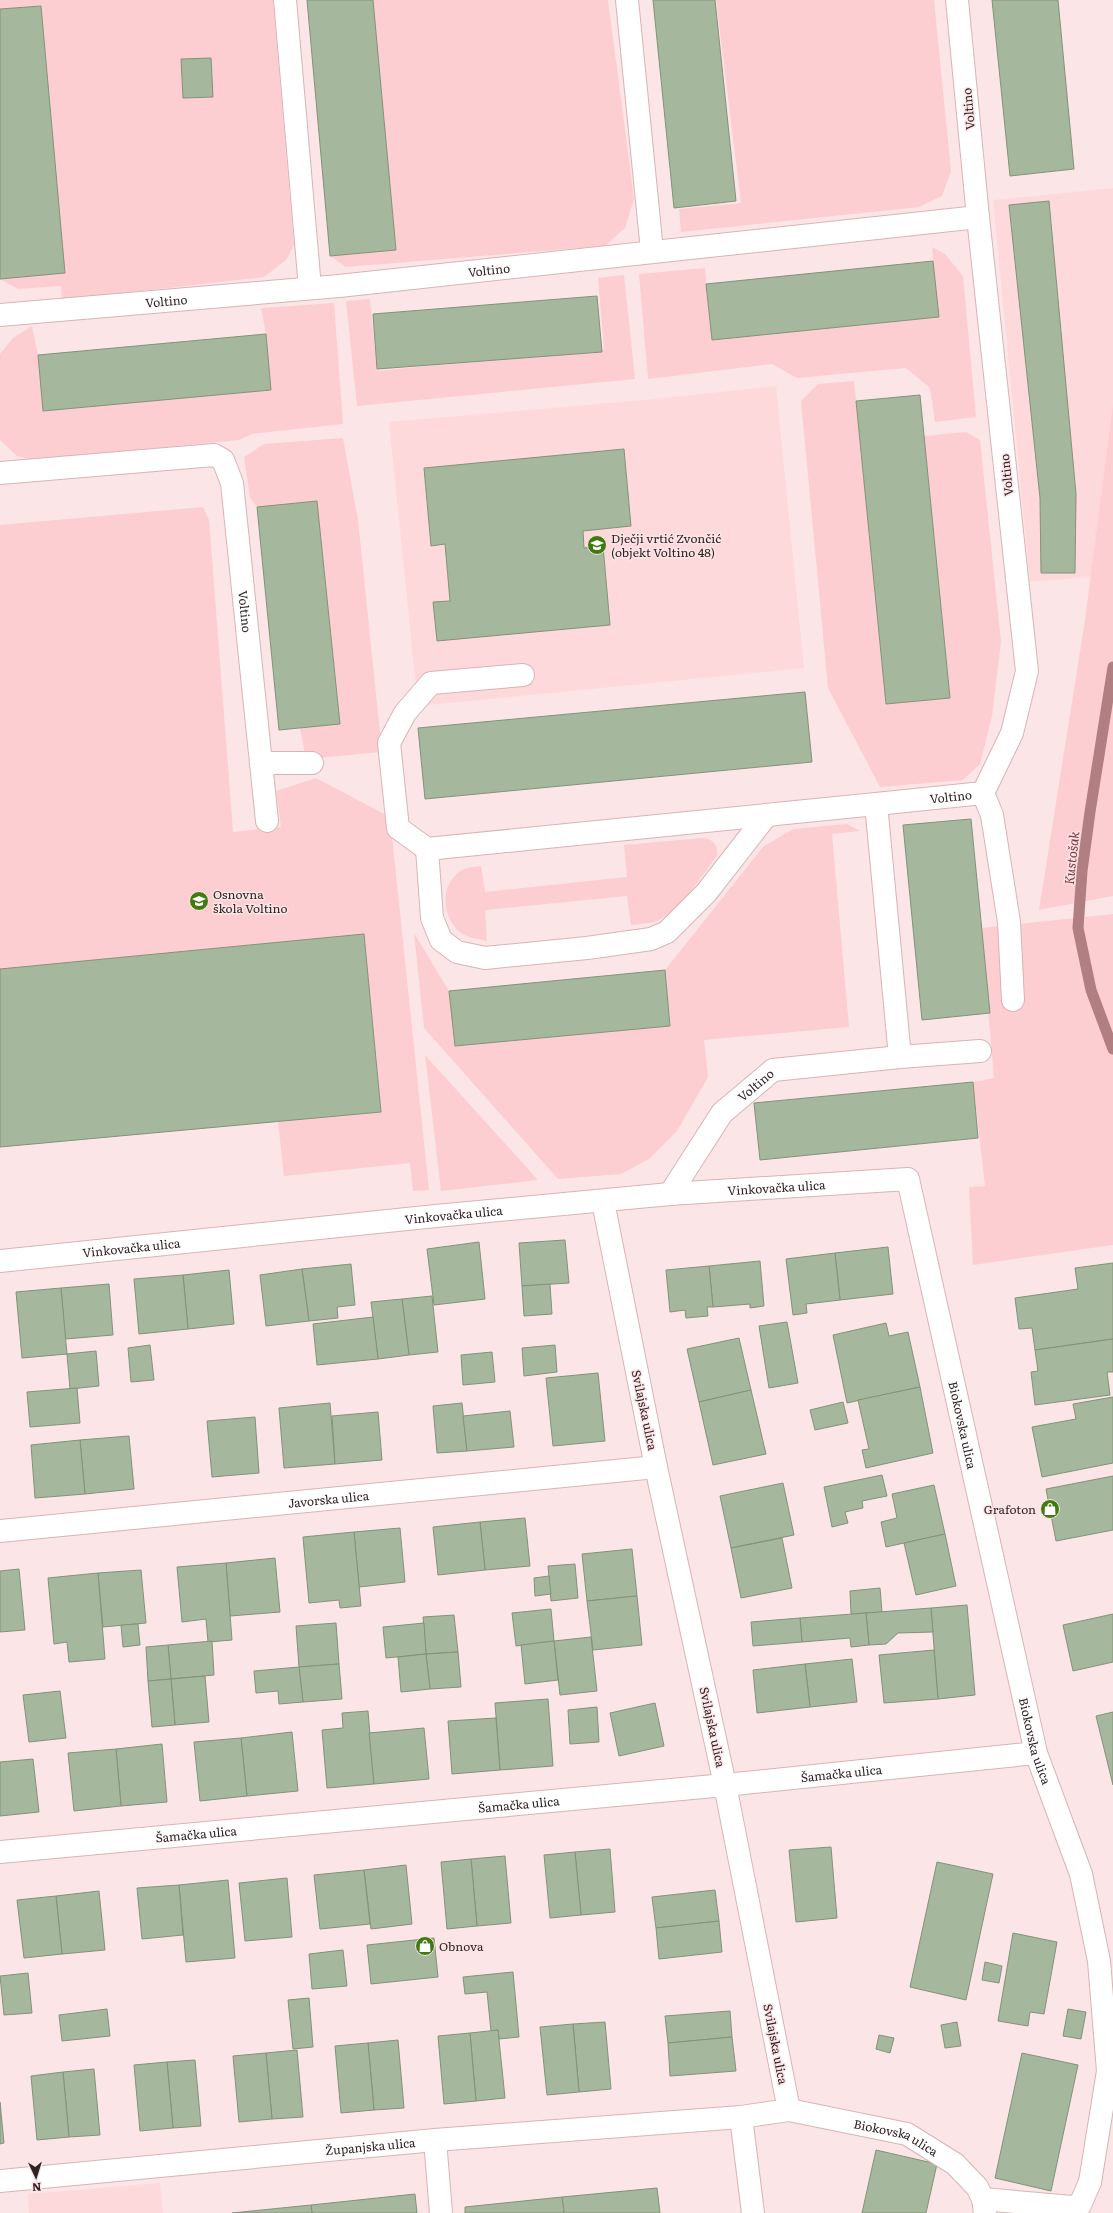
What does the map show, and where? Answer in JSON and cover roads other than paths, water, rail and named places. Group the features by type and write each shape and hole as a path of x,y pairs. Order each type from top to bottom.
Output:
{"street":[{"path":"285,0 310,288"},
{"path":"628,0 652,251"},
{"name":"Voltino","path":"427,849 983,793 1012,733 1027,670 978,217 957,0"},
{"name":"Voltino","path":"0,315 310,288 978,217"},
{"name":"Voltino","path":"0,472 214,455 223,460 232,483 267,821"},
{"path":"523,675 431,683 405,713 388,743 398,828 427,849 432,918 441,940 457,952 485,958 571,950 651,939 667,932 706,893 766,816"},
{"path":"261,763 312,763"},
{"path":"983,793 992,815 1009,922 1013,1000"},
{"path":"876,804 900,1057"},
{"name":"Voltino","path":"670,1194 722,1113 773,1070 980,1050"},
{"name":"Vinkovačka ulica","path":"0,1262 436,1216 603,1202 670,1194 908,1179"},
{"name":"Biokovska ulica","path":"789,2110 907,2134 955,2164 977,2187 984,2206 1072,2207 1080,2205 1090,2182 1108,2071 1098,1961 1082,1874 1036,1754 908,1179"},
{"name":"Svilajska ulica","path":"603,1202 656,1467 725,1785 789,2110"},
{"name":"Javorska ulica","path":"0,1531 656,1467"},
{"name":"Šamačka ulica","path":"0,1852 725,1785 1036,1754"},
{"path":"753,2213 741,2118 789,2110"},
{"name":"Županjska ulica","path":"0,2181 435,2140 741,2118"},
{"path":"435,2140 441,2213"}],"waterway":[{"name":"Kustošak","path":"1113,667 1082,871 1078,928 1091,990 1113,1049"}],"place":[{"name":"Dječji vrtić Zvončić (objekt Voltino 48)","path":"597,545"},
{"name":"Osnovna škola Voltino","path":"199,901"},
{"name":"Grafoton","path":"1050,1509"},
{"name":"Obnova","path":"425,1946"}]}
